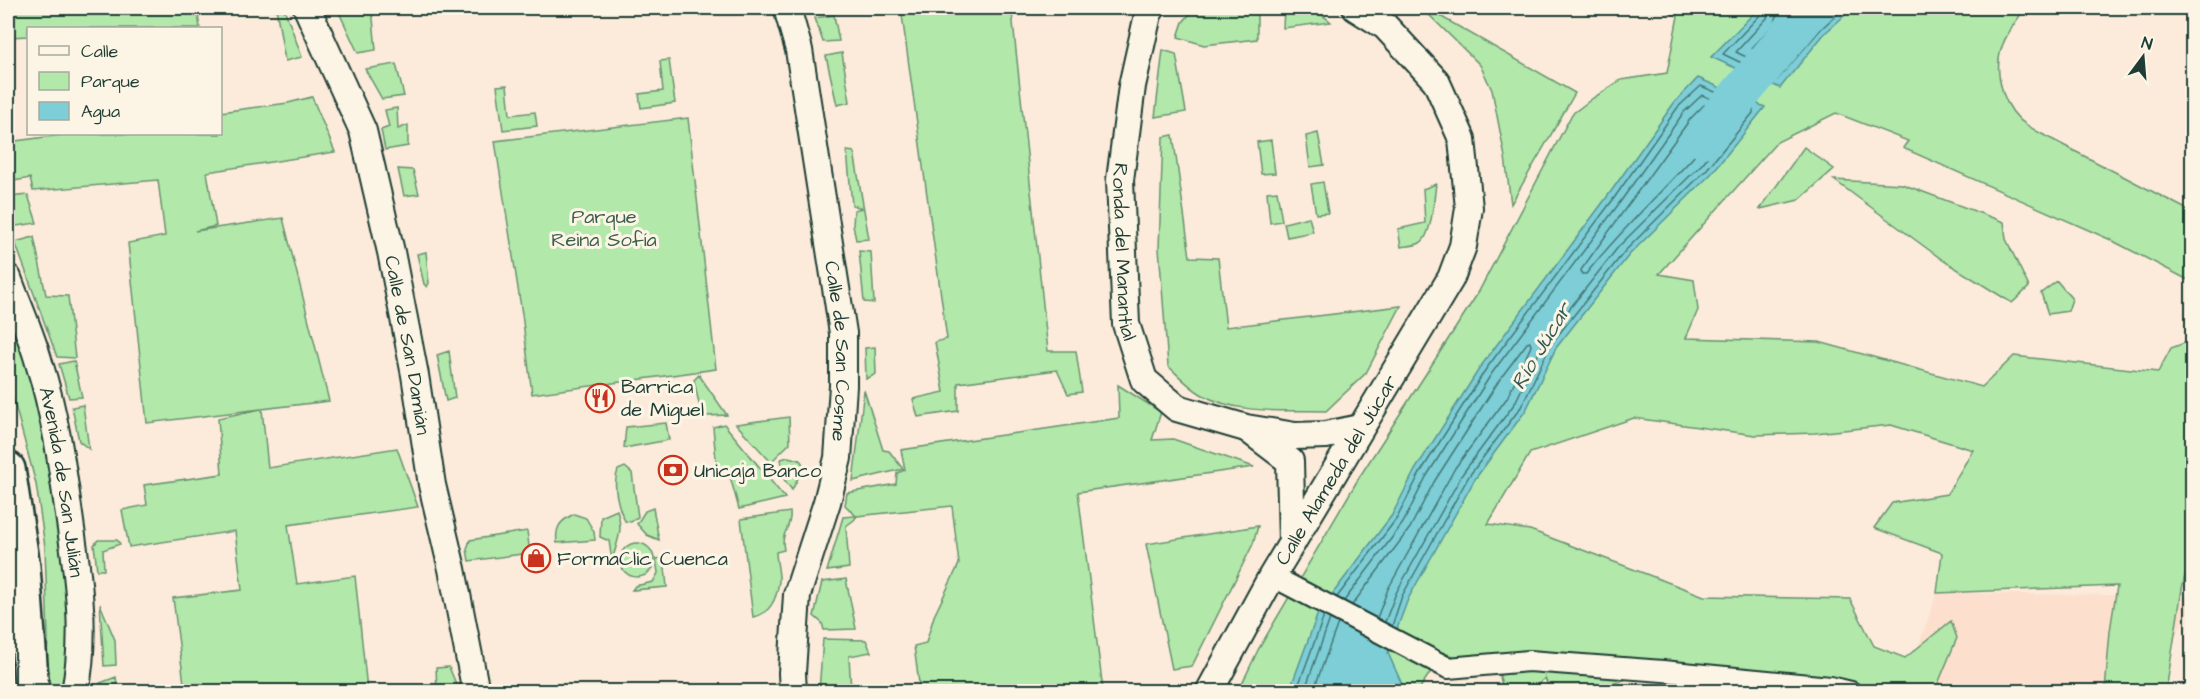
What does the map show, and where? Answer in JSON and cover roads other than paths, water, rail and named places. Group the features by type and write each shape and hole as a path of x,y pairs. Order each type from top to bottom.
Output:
{"main road":[{"path":"8,470 22,567 32,692"}],"street":[{"name":"Calle de San Damián","path":"308,8 363,131 391,252 415,375 432,486 452,569 476,692"},
{"name":"Calle de San Cosme","path":"787,8 799,50 843,333 838,458 797,595 793,692"},
{"name":"Ronda del Manantial","path":"1152,8 1149,10 1132,86 1120,180 1126,324 1144,380 1177,408 1246,428 1294,436 1326,435 1360,428"},
{"name":"Calle Alameda del Júcar","path":"1209,692 1272,576 1451,278 1463,246 1469,208 1462,139 1436,81 1385,26 1356,8"},
{"name":"Avenida de San Julián","path":"8,278 44,381 70,519 82,630 75,692"},
{"name":"Ronda del Manantial","path":"1246,428 1290,461 1292,543"},
{"path":"1272,576 1448,668 1529,661 1687,673 1830,687 1851,692"}],"water":[{"path":"1759,8 1853,8 1825,33 1780,88 1711,57"},
{"path":"1698,78 1765,107 1712,173 1629,255 1556,348 1526,410 1475,479 1408,599 1388,653 1405,691 1289,692 1318,613 1392,515 1415,470 1481,366 1674,103"}],"waterway":[{"name":"Río Júcar","path":"1703,138 1812,8"}],"place":[{"name":"Barrica de Miguel","path":"600,398"},
{"name":"Unicaja Banco","path":"673,470"},
{"name":"FormaClic Cuenca","path":"536,558"}],"park label":[{"name":"Parque Reina Sofía","path":"604,228"}]}
